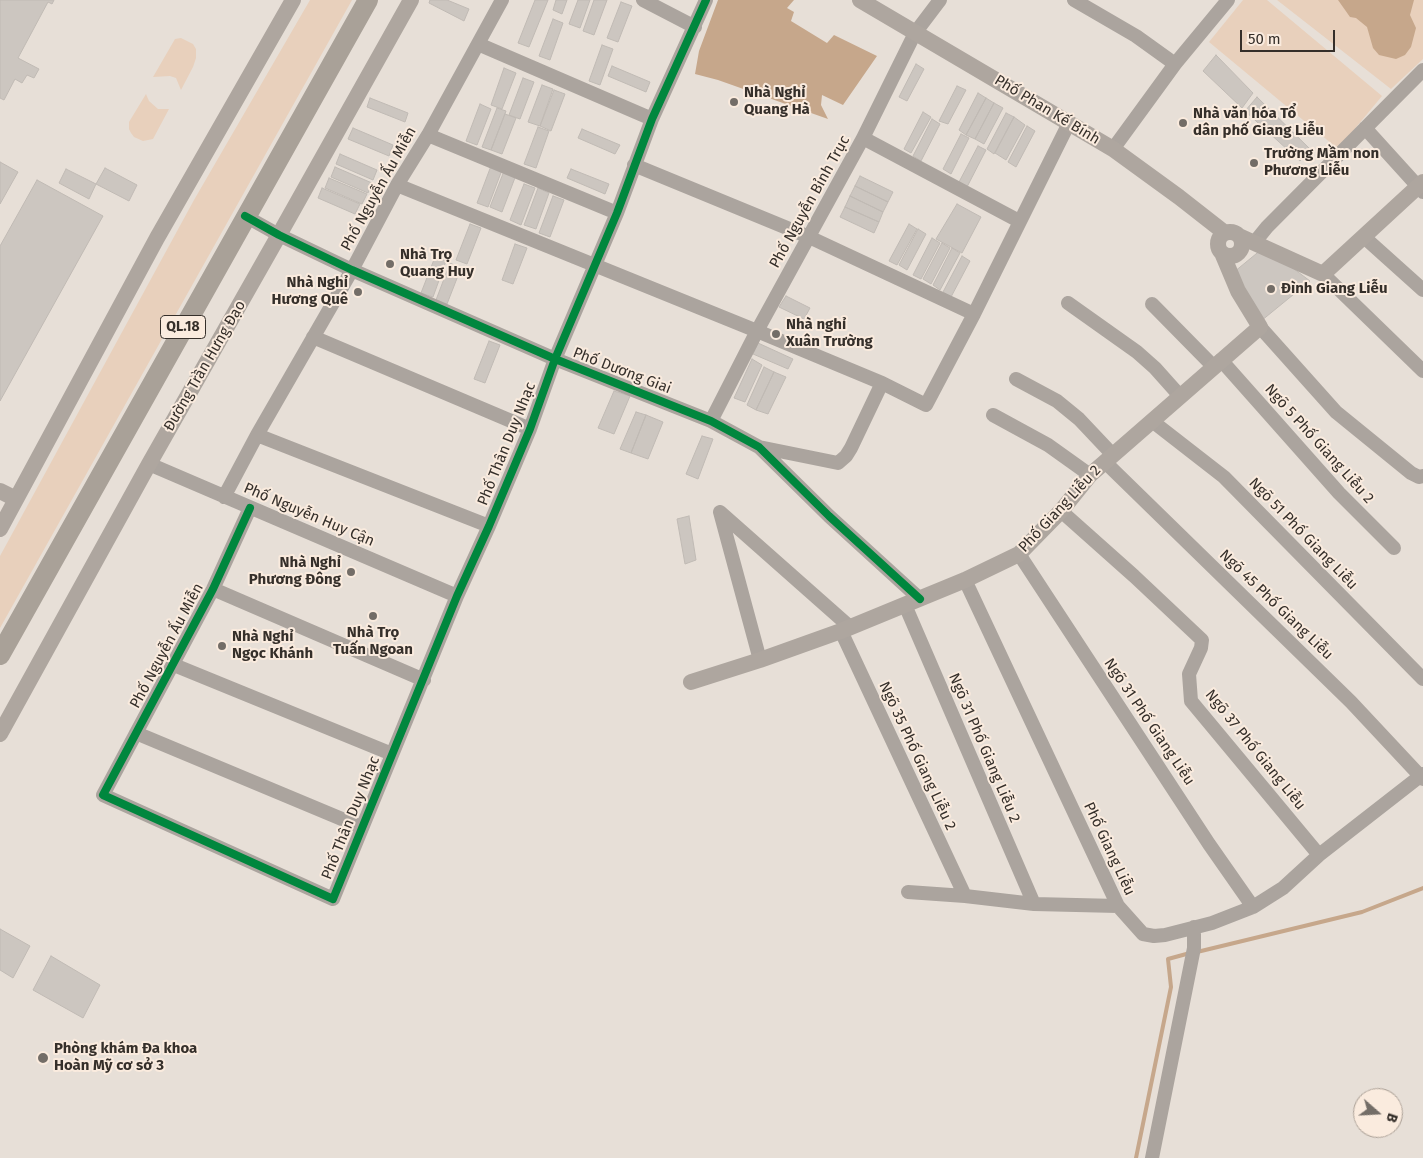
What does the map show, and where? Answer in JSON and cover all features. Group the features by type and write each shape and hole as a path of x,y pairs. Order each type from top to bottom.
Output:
{"highway":[{"name":"QL.18","path":"0,655 368,0"}],"main road":[{"path":"0,529 157,238 293,0"},
{"name":"Đường Trần Hưng Đạo","path":"0,734 149,464 280,236 411,0"},
{"name":"Phố Phan Kế Bính","path":"860,0 1113,149 1179,197 1239,237 1323,274"},
{"path":"1323,274 1421,187"},
{"path":"1239,237 1219,239 1218,243 1238,291 1260,327"},
{"name":"Phố Giang Liễu 2","path":"691,682 760,660 845,629 965,580 1019,554 1061,511 1090,475 1260,327"},
{"path":"0,491 16,499"}],"street":[{"name":"Phố Nguyễn Ấu Miễn","path":"224,497 502,0"},
{"path":"643,0 695,27"},
{"name":"Phố Thân Duy Nhạc","path":"333,899 457,596 530,429 555,359 617,213 652,119 706,0"},
{"name":"Phố Nguyễn Bỉnh Trục","path":"711,421 758,330 864,138 916,33 940,0"},
{"path":"1074,0 1136,36 1175,64"},
{"path":"1113,149 1175,64 1228,0"},
{"path":"478,44 652,119"},
{"path":"1239,237 1267,227 1423,70"},
{"path":"397,186 758,330 926,405 974,314 1069,123"},
{"path":"1365,128 1421,187"},
{"path":"428,135 617,213"},
{"path":"864,138 1019,221"},
{"path":"634,165 809,237 974,314"},
{"name":"Phố Dương Giai","path":"245,216 280,236 352,270 555,359 711,421 759,447 829,516 920,599"},
{"path":"1364,237 1423,290"},
{"path":"1323,274 1423,371"},
{"path":"1068,303 1138,352 1180,396"},
{"name":"Ngõ 5 Phố Giang Liễu 2","path":"1152,304 1217,364 1339,493 1394,548"},
{"path":"1260,327 1336,412 1410,473 1419,477 1423,476"},
{"path":"313,337 530,429"},
{"name":"Ngõ 45 Phố Giang Liễu","path":"1016,379 1058,400 1079,419 1109,458 1422,776"},
{"path":"759,447 838,463 851,448 882,384"},
{"path":"992,415 1048,445 1090,475"},
{"name":"Ngõ 51 Phố Giang Liễu","path":"1152,421 1224,477 1423,679"},
{"path":"257,435 489,526"},
{"name":"Phố Nguyễn Huy Cận","path":"149,464 457,596"},
{"name":"Phố Nguyễn Ấu Miễn","path":"250,508 213,589 103,795 333,899"},
{"name":"Ngõ 37 Phố Giang Liễu","path":"1061,511 1202,640 1201,648 1189,674 1191,700 1319,856"},
{"path":"760,660 720,512 845,629"},
{"name":"Ngõ 31 Phố Giang Liễu","path":"1019,554 1209,844 1253,907"},
{"name":"Phố Giang Liễu","path":"965,580 1118,906 1143,934 1159,936 1212,923 1253,907 1283,888 1319,856 1422,776"},
{"path":"213,589 424,680"},
{"name":"Ngõ 31 Phố Giang Liễu 2","path":"904,605 1034,904"},
{"name":"Ngõ 35 Phố Giang Liễu 2","path":"845,629 964,896"},
{"path":"174,665 392,754"},
{"path":"136,733 361,827"},
{"path":"908,892 1034,904 1118,906"},
{"path":"1152,1158 1194,948 1194,927"}],"shaded area":[{"path":"310,0 352,0 0,628 0,556 194,200"},
{"path":"718,0 794,0 787,8 794,12 791,21 827,43 834,35 877,56 843,105 822,95 821,105 828,119 718,80 695,74 699,51"},
{"path":"1243,0 1267,0 1382,96 1338,149 1209,42"},
{"path":"1277,0 1423,0 1423,59 1391,89"},
{"path":"1338,0 1414,0 1410,15 1416,28 1411,47 1405,55 1396,59 1379,55 1373,48 1367,27 1356,18 1350,17"},
{"path":"181,38 193,44 196,49 196,58 181,90 176,78 170,76 153,77 175,39"},
{"path":"146,94 149,101 158,109 169,109 153,139 143,141 134,137 131,133 129,122"}],"building":[{"path":"0,0 54,0 52,4 48,2 18,58 39,69 34,78 27,75 22,83 15,79 4,100 0,98"},
{"path":"430,0 447,0 469,9 464,21 429,3"},
{"path":"535,0 548,0 529,47 518,43"},
{"path":"556,0 567,0 562,14 553,10"},
{"path":"578,0 590,0 580,28 569,24"},
{"path":"594,0 607,0 594,35 583,31"},
{"path":"621,2 632,6 618,42 607,38"},
{"path":"553,19 563,23 550,60 539,56"},
{"path":"602,45 613,49 600,85 589,81"},
{"path":"1216,55 1253,93 1242,108 1203,71"},
{"path":"916,64 924,69 907,101 899,97"},
{"path":"612,66 650,82 646,92 608,76"},
{"path":"504,68 516,73 502,109 491,105"},
{"path":"523,78 534,82 520,119 509,115"},
{"path":"542,85 553,89 540,126 528,122"},
{"path":"957,86 966,90 948,124 939,121"},
{"path":"554,90 565,94 551,131 540,126"},
{"path":"978,93 986,98 966,135 959,130"},
{"path":"1257,97 1309,148 1300,161 1245,111"},
{"path":"370,98 408,113 405,122 367,107"},
{"path":"986,98 994,103 975,139 966,135"},
{"path":"994,103 1003,108 984,144 975,139"},
{"path":"480,104 491,109 477,145 466,141"},
{"path":"497,108 506,111 491,150 482,147"},
{"path":"923,112 931,117 911,153 904,149"},
{"path":"1006,113 1014,117 994,154 987,149"},
{"path":"505,114 516,118 502,154 491,150"},
{"path":"1014,117 1025,125 1006,160 995,153"},
{"path":"932,119 940,124 921,161 913,156"},
{"path":"1027,126 1035,131 1016,167 1008,162"},
{"path":"538,127 549,131 536,168 524,164"},
{"path":"353,128 393,145 389,156 348,139"},
{"path":"582,129 620,145 615,154 578,138"},
{"path":"961,134 969,138 951,174 943,169"},
{"path":"978,146 986,150 967,187 959,182"},
{"path":"340,154 377,170 373,180 336,164"},
{"path":"0,162 18,172 0,204"},
{"path":"491,166 502,170 488,207 477,203"},
{"path":"335,167 372,183 368,193 331,177"},
{"path":"105,168 137,185 129,201 96,184"},
{"path":"66,169 96,184 89,199 59,183"},
{"path":"571,169 609,184 605,194 567,178"},
{"path":"504,171 516,175 502,212 490,207"},
{"path":"860,176 893,192 888,202 855,186"},
{"path":"329,178 367,194 362,204 325,188"},
{"path":"37,180 103,216 0,401 0,246"},
{"path":"524,184 535,188 521,225 510,220"},
{"path":"855,186 888,202 883,212 850,196"},
{"path":"322,188 360,204 355,214 318,198"},
{"path":"538,188 549,193 536,229 524,225"},
{"path":"553,196 564,200 550,237 539,233"},
{"path":"850,196 883,212 879,222 845,207"},
{"path":"957,204 981,217 962,253 936,239"},
{"path":"845,207 879,222 874,233 840,217"},
{"path":"470,224 481,228 467,264 456,260"},
{"path":"909,224 917,229 897,265 889,261"},
{"path":"918,229 926,234 907,270 899,265"},
{"path":"932,238 940,243 921,279 913,275"},
{"path":"942,243 950,248 931,284 923,279"},
{"path":"515,244 527,248 513,284 502,280"},
{"path":"952,248 960,253 940,290 933,285"},
{"name":"Đình Giang Liễu","path":"1262,249 1310,281 1261,321 1234,272"},
{"path":"962,256 970,261 951,297 943,292"},
{"path":"435,257 446,261 433,297 421,293"},
{"path":"450,263 461,268 447,304 436,300"},
{"path":"786,296 810,308 804,319 779,307"},
{"path":"489,341 500,345 485,383 474,379"},
{"path":"758,343 793,359 788,369 753,354"},
{"path":"752,359 762,365 745,402 734,398"},
{"path":"764,367 774,372 756,410 747,405"},
{"path":"774,372 786,377 768,414 756,410"},
{"path":"614,391 630,396 614,434 598,428"},
{"path":"636,412 646,415 631,453 620,449"},
{"path":"646,415 663,422 648,459 631,453"},
{"path":"702,436 713,439 698,479 686,474"},
{"path":"689,516 696,560 685,564 677,519"},
{"path":"0,929 30,946 13,978 0,970"},
{"path":"51,956 100,985 83,1018 33,990"}],"waterway":[{"path":"1197,952 1362,912 1423,888"},
{"path":"1136,1158 1171,987 1168,959 1190,953"}],"cycle path":[{"path":"250,508 213,589 103,795 333,899 457,596 530,429 555,359 617,213 652,119 706,0"},
{"path":"245,216 279,235 352,270 555,359 711,421 759,447 829,516 920,599"}],"place":[{"name":"Nhà Nghỉ Quang Hà","path":"734,102"},
{"name":"Nhà văn hóa Tổ dân phố Giang Liễu","path":"1183,123"},
{"name":"Trường Mầm non Phương Liễu","path":"1254,163"},
{"name":"Nhà Trọ Quang Huy","path":"390,264"},
{"name":"Đình Giang Liễu","path":"1271,289"},
{"name":"Nhà Nghỉ Hương Quê","path":"358,292"},
{"name":"Nhà nghỉ Xuân Trường","path":"776,334"},
{"name":"Nhà Nghỉ Phương Đông","path":"351,572"},
{"name":"Nhà Trọ Tuấn Ngoan","path":"373,616"},
{"name":"Nhà Nghỉ Ngọc Khánh","path":"222,646"},
{"name":"Phòng khám Đa khoa Hoàn Mỹ cơ sở 3","path":"43,1058"}]}
